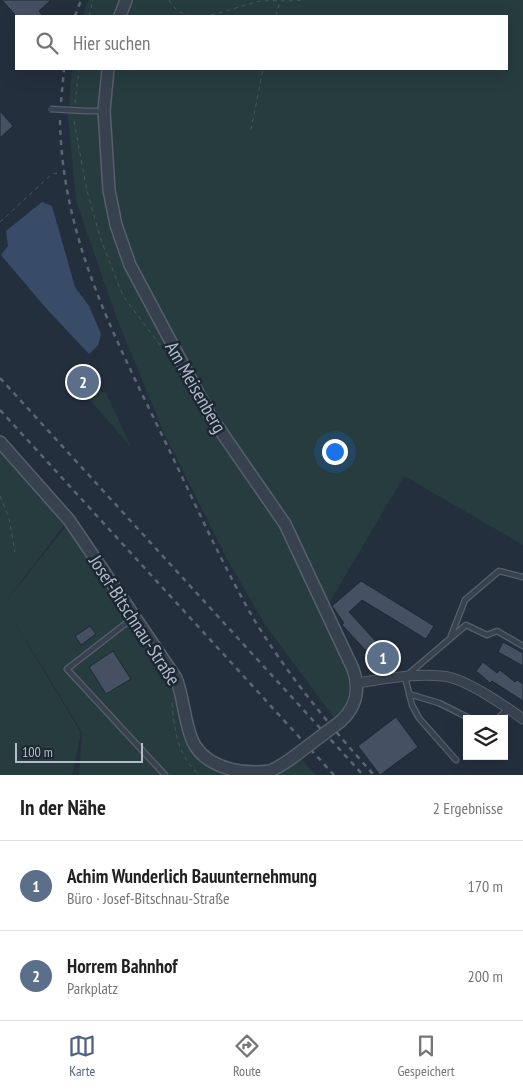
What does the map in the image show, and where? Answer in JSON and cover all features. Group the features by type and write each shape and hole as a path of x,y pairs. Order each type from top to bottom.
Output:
{"street":[{"path":"120,15 126,0"},
{"name":"Am Meisenberg","path":"108,70 104,111 109,190 116,225 130,265 211,418 285,524 337,634 357,683"},
{"name":"Josef-Bitschnau-Straße","path":"0,442 69,520 176,678 193,742 204,757 218,767 232,772 249,774 268,771 296,755 341,721 354,702 357,683"},
{"path":"357,683 406,676 444,676 491,696 523,719"}],"lane":[{"path":"50,109 104,111"},
{"path":"450,637 465,600 499,571 523,577"},
{"path":"134,617 67,669 165,775"},
{"path":"456,760 419,718 409,694 406,676 466,624 487,635 497,632 523,646"},
{"path":"409,694 439,703 463,715"},
{"path":"501,715 509,708"}],"path":[{"path":"89,15 93,0"},
{"path":"169,0 180,12 199,15 228,12 262,1 301,0"},
{"path":"276,15 280,2"},
{"path":"74,103 79,70"},
{"path":"251,130 263,70"},
{"path":"74,121 87,191 101,240 123,296 145,327 164,349"},
{"path":"0,222 52,174 60,173"},
{"path":"0,496 9,518 15,552"}],"green space":[{"path":"88,0 523,0 523,545 404,476 327,607 347,659 353,690 347,706 335,719 266,626 228,561 164,433 117,319 76,201 68,117 72,70 508,70 508,15 83,15"},
{"path":"76,384 106,393 131,447"},
{"path":"0,446 67,521 3,605 68,524 172,679 182,728 189,747 202,763 223,775 79,775 82,732 8,611 81,733 72,775 0,775"},
{"path":"302,760 316,775 271,775 274,774"}],"water":[{"path":"42,202 52,206 75,287 89,306 101,334 98,345 89,354 45,307 1,255 8,246 6,231"}],"building":[{"path":"2,0 51,0 39,11 42,15 15,15"},
{"path":"0,111 13,126 0,138"},
{"path":"361,581 434,626 426,639 362,600 349,612 393,660 383,669 342,625 344,623 332,606"},
{"path":"90,626 96,634 81,645 75,636"},
{"path":"503,642 523,653 523,666 498,652"},
{"path":"113,651 131,679 106,694 89,667"},
{"path":"483,662 497,673 500,670 515,682 517,680 523,684 523,701 492,681 490,683 476,671"},
{"path":"396,717 418,747 380,775 358,746"}],"railway":[{"path":"75,15 81,0"},
{"path":"61,102 64,70"},
{"path":"60,120 63,163 80,245 109,322 144,399 217,550 264,636 309,698 374,775"},
{"path":"0,378 363,775"},
{"path":"0,410 334,775"}],"place":[{"name":"Horrem Bahnhof","path":"83,382"},
{"name":"Achim Wunderlich Bauunternehmung","path":"383,658"}]}
